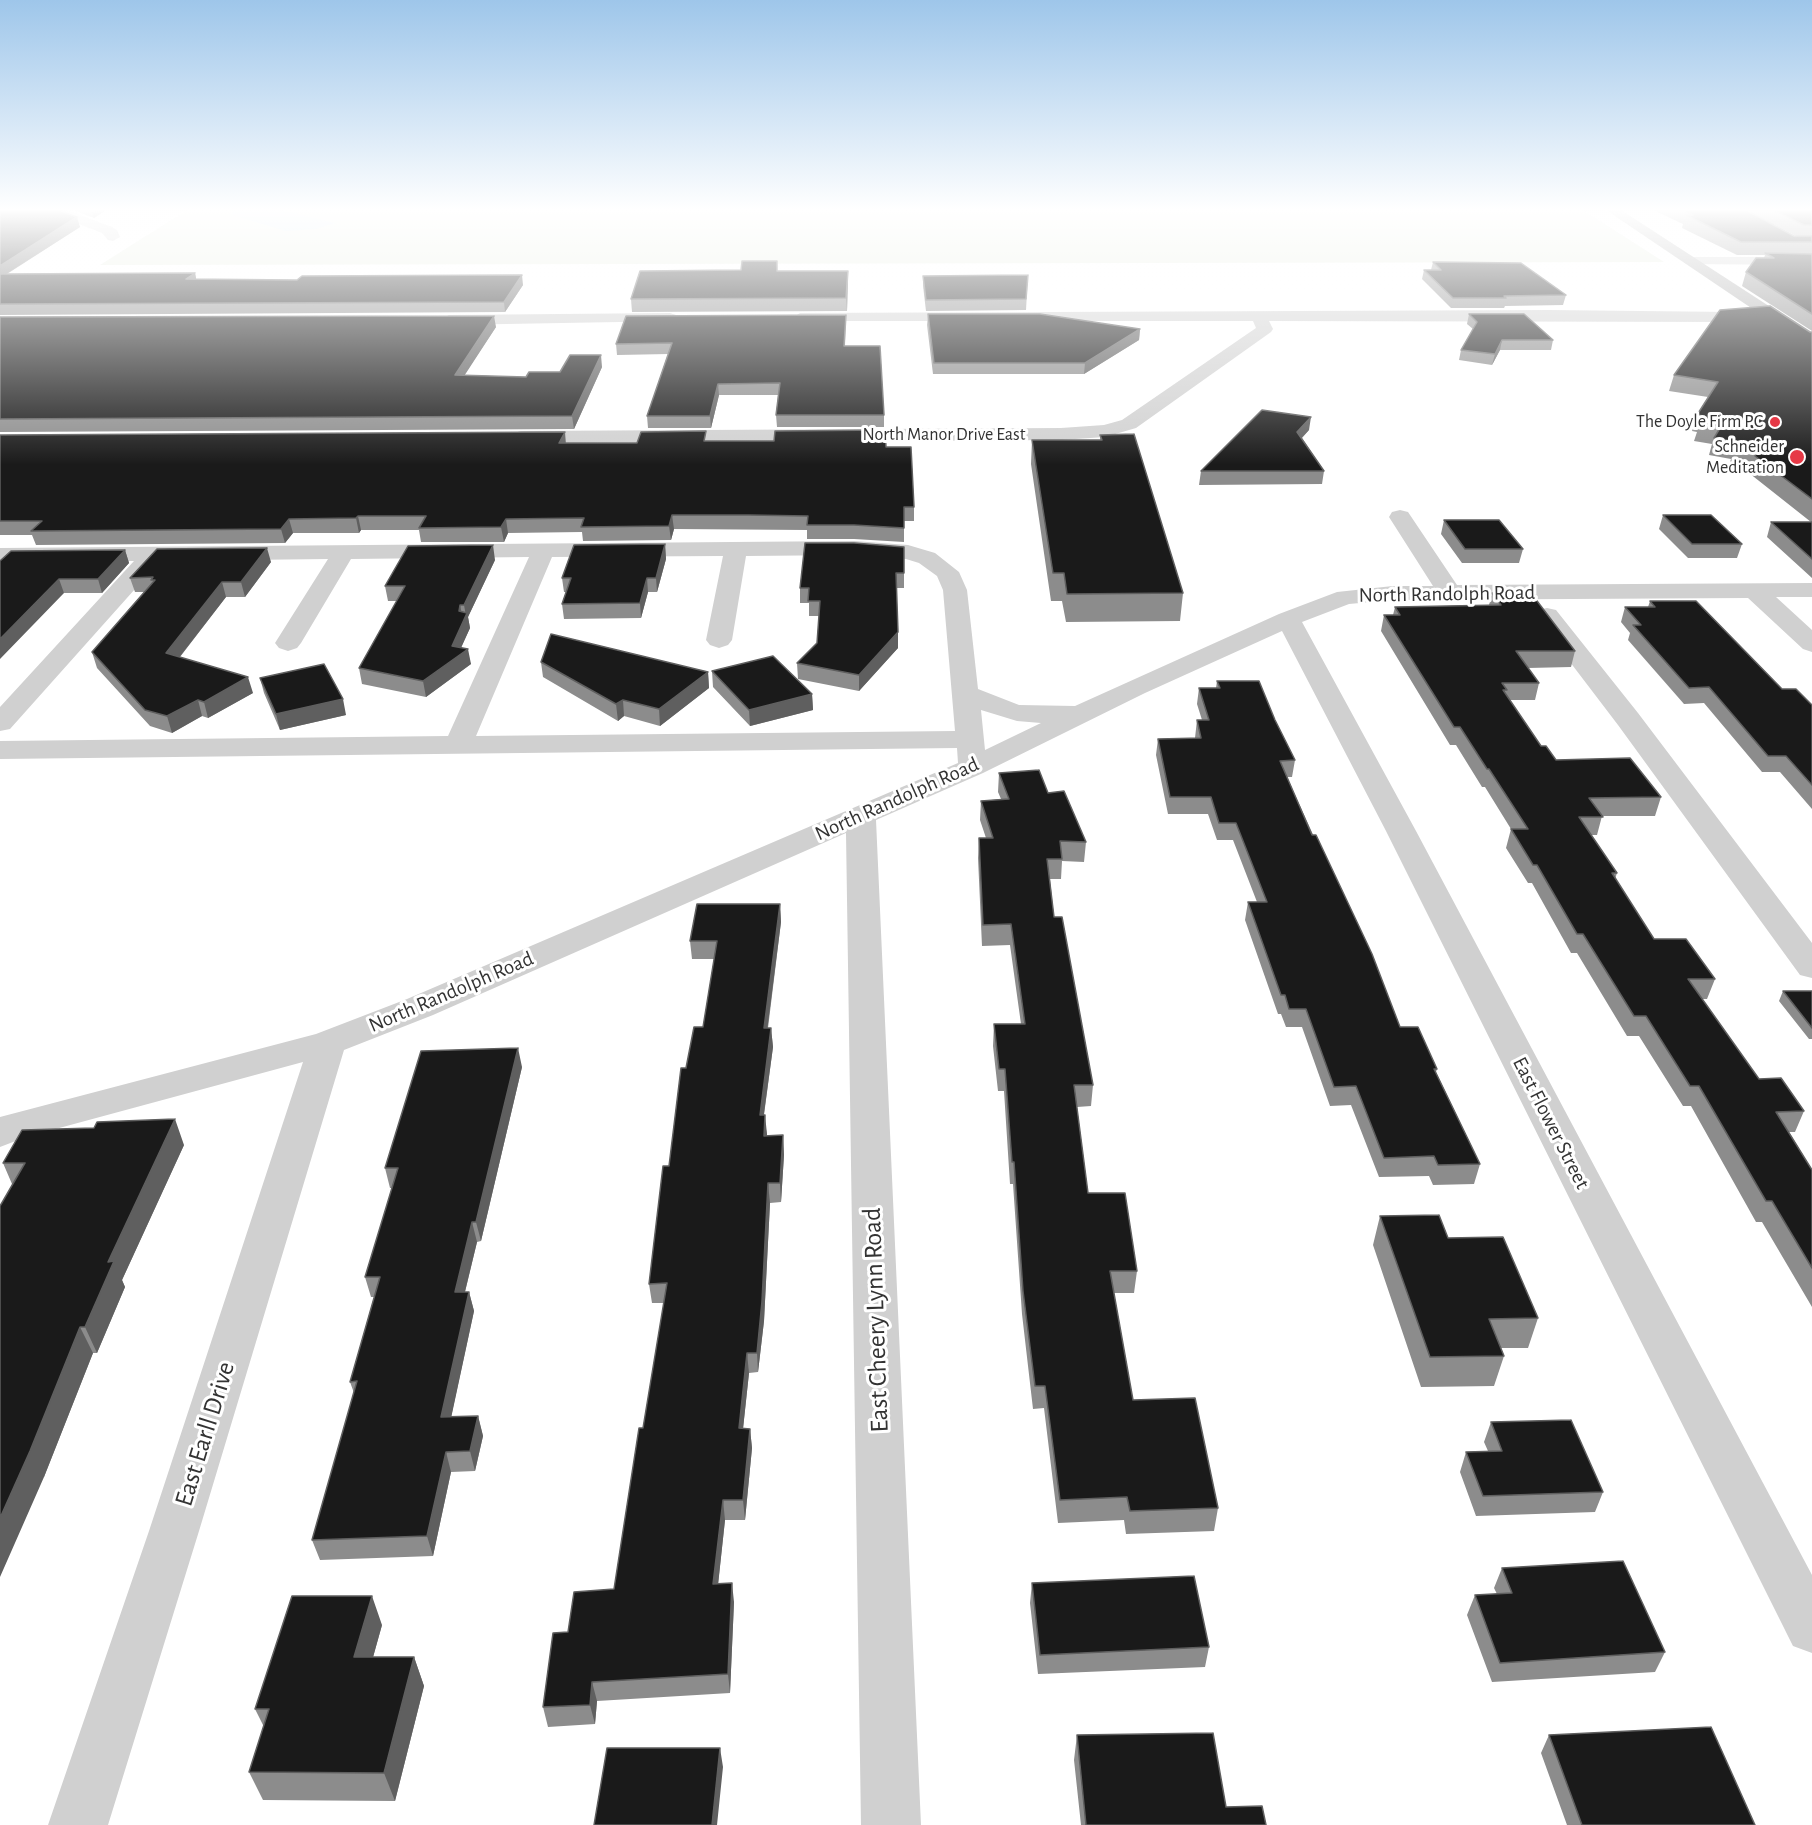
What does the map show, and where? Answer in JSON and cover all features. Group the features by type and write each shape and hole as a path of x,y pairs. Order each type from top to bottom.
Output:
{"main road":[{"path":"1742,295 1809,337"}],"street":[{"path":"782,318 1660,314 1732,317 1770,314"},
{"name":"North Manor Drive East","path":"508,438 1049,434 1106,431 1129,424 1265,329 1258,316"},
{"path":"438,320 687,318"},
{"path":"1400,517 1449,592"},
{"path":"0,555 854,548 908,552 927,558 947,572 955,590 971,753 459,744 0,750"},
{"path":"719,640 736,550"},
{"path":"459,744 543,551"},
{"path":"288,643 345,552"},
{"path":"0,723 153,554"},
{"path":"1754,590 1812,644"},
{"name":"North Randolph Road","path":"5,1128 328,1043 420,1007 861,815 971,753 1087,712 1136,687 1288,619 1345,597 1366,594 1449,592 1812,590"},
{"path":"1530,592 1812,967"},
{"name":"East Flower Street","path":"1288,619 1406,841 1812,1628"},
{"path":"965,693 996,707 1017,713 1039,715 1087,712"},
{"name":"East Cheery Lynn Road","path":"861,815 891,1825"},
{"name":"East Earll Drive","path":"78,1825 174,1531 328,1043"}],"building":[{"path":"0,295 509,295 504,302 0,304"},
{"path":"632,295 846,295 846,298 631,299"},
{"path":"925,295 1026,295 1026,299 926,300"},
{"path":"1450,295 1556,295 1504,296 1506,298 1453,298"},
{"path":"1782,295 1812,295 1812,314"},
{"path":"1770,306 1812,332 1812,499 1755,456 1757,452 1735,448 1738,442 1714,438 1720,428 1699,424 1704,416 1697,415 1718,382 1674,375 1720,310"},
{"path":"928,314 1040,314 1140,329 1085,363 934,363"},
{"path":"1469,314 1524,314 1553,340 1502,340 1495,354 1461,350 1477,322"},
{"path":"846,315 844,346 880,346 884,415 776,415 780,383 718,384 710,416 647,416 672,343 616,344 626,316"},
{"path":"494,316 455,375 526,377 529,372 560,372 570,355 601,355 572,416 0,419 0,317"},
{"path":"1262,410 1311,417 1297,432 1324,471 1201,471"},
{"path":"885,430 886,447 911,447 914,507 904,507 904,528 807,525 808,516 749,515 672,515 669,526 581,527 584,518 506,519 501,527 419,528 426,516 358,516 356,518 289,519 281,529 31,531 42,521 0,521 0,435 565,432 559,443 637,443 641,432 706,431 704,441 774,441 775,431"},
{"path":"1134,434 1183,593 1067,594 1064,573 1053,573 1032,440 1102,440 1100,435"},
{"path":"1663,515 1711,515 1742,544 1692,544"},
{"path":"1444,520 1499,520 1523,549 1465,549"},
{"path":"1771,522 1812,522 1812,559"},
{"path":"805,543 854,543 904,547 904,573 896,573 898,632 859,675 797,663 817,643 820,601 808,601 809,588 800,588"},
{"path":"665,544 656,578 647,578 640,603 562,604 571,578 562,578 574,545"},
{"path":"493,545 464,605 460,605 459,611 467,613 452,646 468,649 423,681 359,668 405,586 385,586 408,546"},
{"path":"267,548 241,582 222,582 166,653 248,677 204,702 198,700 167,716 145,710 92,652 155,580 151,580 153,577 130,578 157,549"},
{"path":"125,550 98,579 59,579 0,639 0,561 11,551"},
{"path":"1492,593 1531,593 1575,651 1516,651 1539,683 1502,683 1507,690 1503,690 1541,746 1546,746 1556,760 1630,758 1661,797 1589,798 1603,817 1579,817 1617,873 1612,873 1654,939 1686,939 1715,979 1688,979 1759,1079 1781,1078 1804,1111 1776,1112 1812,1170 1812,1268 1772,1201 1766,1201 1699,1086 1690,1086 1646,1016 1634,1016 1583,934 1577,934 1537,865 1533,865 1511,829 1528,829 1460,727 1454,727 1384,615 1400,615 1395,607 1501,605"},
{"path":"1650,601 1696,601 1782,689 1796,689 1812,705 1812,785 1786,756 1768,756 1709,687 1689,688 1633,625 1641,625 1625,607 1655,607"},
{"path":"551,634 708,672 659,709 623,700 616,704 541,662"},
{"path":"773,656 812,694 749,710 712,671"},
{"path":"324,664 343,699 276,714 260,678"},
{"path":"1217,681 1259,681 1295,760 1280,761 1312,835 1316,835 1372,954 1400,1027 1418,1027 1437,1069 1434,1069 1480,1164 1438,1165 1434,1156 1384,1158 1356,1086 1334,1087 1306,1009 1289,1009 1285,995 1281,995 1248,902 1267,902 1236,823 1219,823 1211,797 1170,797 1158,739 1201,738 1197,720 1209,720 1199,688 1220,688"},
{"path":"1039,770 1048,793 1064,791 1086,842 1060,841 1062,859 1047,859 1054,917 1062,917 1093,1085 1074,1085 1088,1193 1125,1193 1137,1271 1110,1271 1133,1400 1195,1398 1218,1508 1130,1511 1127,1497 1060,1500 1045,1386 1035,1386 1023,1291 1005,1069 999,1069 994,1024 1025,1024 1011,924 983,925 979,838 993,838 981,801 1009,799 999,773"},
{"path":"697,904 780,904 764,1028 771,1028 760,1115 765,1115 764,1136 783,1135 780,1183 768,1183 757,1353 747,1353 739,1428 750,1429 743,1500 723,1500 713,1584 732,1583 728,1674 592,1682 590,1705 543,1707 553,1633 568,1632 574,1592 614,1589 639,1428 643,1428 667,1283 649,1284 663,1166 669,1166 681,1068 686,1068 694,1027 703,1027 717,941 690,941"},
{"path":"1783,991 1812,991 1812,1028"},
{"path":"518,1048 476,1222 472,1222 455,1292 469,1292 441,1417 478,1416 470,1451 446,1452 427,1536 312,1540 357,1381 350,1382 380,1277 365,1277 398,1168 385,1168 421,1051"},
{"path":"175,1119 108,1262 114,1261 85,1327 80,1327 0,1518 0,1206 25,1163 3,1163 22,1130 94,1128 97,1122"},
{"path":"1439,1215 1448,1238 1503,1237 1538,1318 1489,1319 1504,1356 1430,1357 1380,1216"},
{"path":"1571,1420 1603,1492 1483,1496 1466,1452 1502,1451 1491,1422"},
{"path":"1623,1561 1665,1652 1500,1663 1475,1595 1512,1593 1502,1568"},
{"path":"1194,1576 1209,1647 1040,1655 1032,1583"},
{"path":"292,1596 372,1596 354,1657 414,1657 384,1773 249,1772 269,1709 255,1709"},
{"path":"1711,1727 1755,1825 1582,1825 1549,1735"},
{"path":"1213,1733 1226,1807 1262,1806 1266,1825 1086,1825 1077,1735"},
{"path":"607,1748 720,1748 712,1825 594,1825"}],"place":[{"name":"The Doyle Firm P.C","path":"1775,422"},
{"name":"Schneider Meditation","path":"1797,457"}]}
